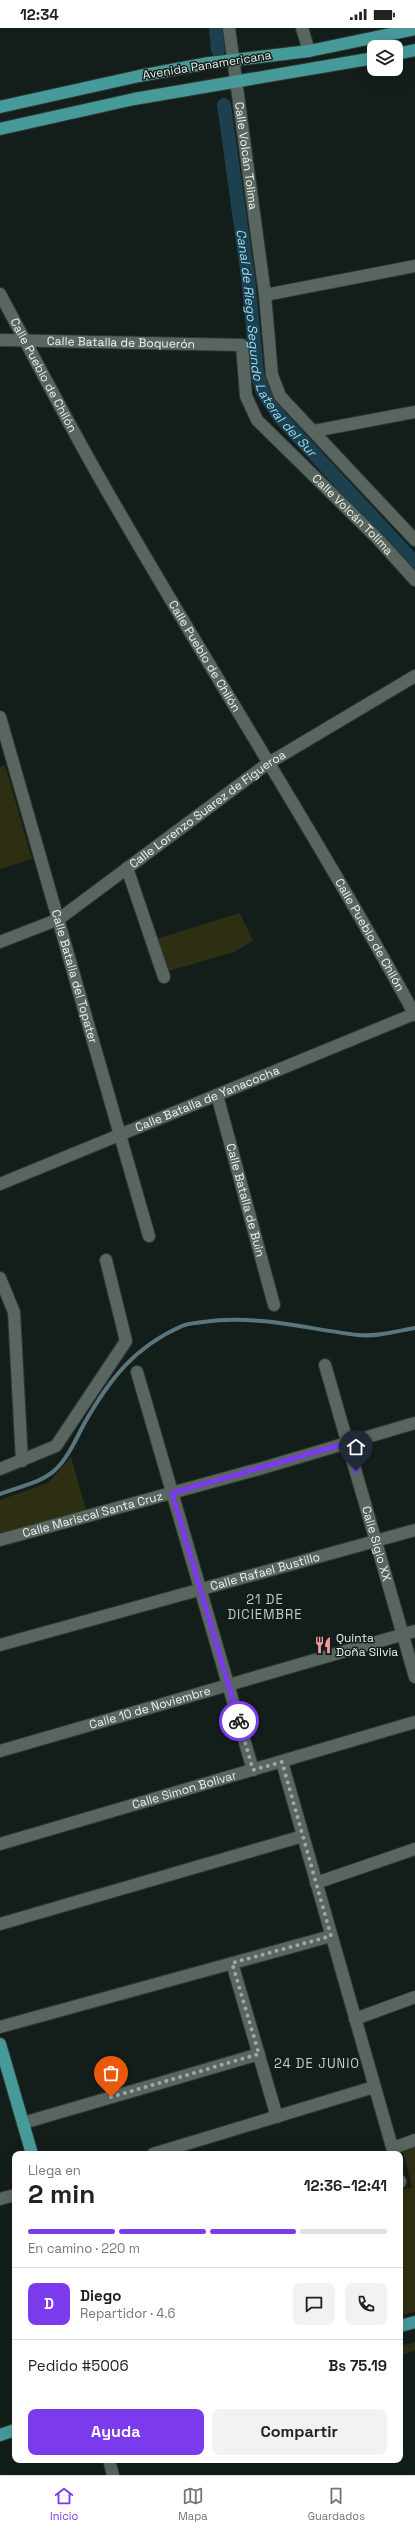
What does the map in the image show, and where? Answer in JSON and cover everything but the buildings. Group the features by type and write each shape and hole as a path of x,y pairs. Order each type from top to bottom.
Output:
{"main road":[{"name":"Avenida Panamericana","path":"0,107 139,76 232,60 309,51 415,29"},
{"path":"403,53 415,50"},
{"name":"Avenida Panamericana","path":"0,129 134,99 235,83 367,59"},
{"path":"0,2044 31,2151"},
{"path":"403,2325 415,2322"},
{"path":"0,2435 12,2431"}],"street":[{"name":"Calle Volcán Tolima","path":"229,28 235,83 265,295 272,375 280,396 415,540"},
{"path":"302,28 309,51"},
{"path":"265,295 415,266"},
{"name":"Calle Pueblo de Chilón","path":"0,294 112,501 267,764 348,895 414,1010"},
{"name":"Calle Batalla de Boquerón","path":"0,340 242,345"},
{"name":"Calle Volcán Tolima","path":"242,345 246,396 257,420 376,538 415,580"},
{"path":"314,431 415,412"},
{"name":"Calle Lorenzo Suarez de Figueroa","path":"0,942 59,919 267,764 415,676"},
{"name":"Calle Batalla del Topater","path":"0,717 122,1136 149,1236"},
{"path":"127,868 164,977"},
{"name":"Calle Batalla de Yanacocha","path":"0,1184 122,1136 414,1010"},
{"name":"Calle Batalla de Buin","path":"216,1095 274,1305"},
{"path":"0,1469 56,1446 126,1341 106,1260"},
{"path":"0,1278 14,1312 22,1461"},
{"name":"Calle Siglo XX","path":"325,1366 415,1676"},
{"path":"137,1372 253,1770"},
{"name":"Calle Mariscal Santa Cruz","path":"0,1540 172,1493 415,1423"},
{"name":"Calle Rafael Bustillo","path":"0,1645 415,1530"},
{"name":"Calle 10 de Noviembre","path":"0,1751 415,1631"},
{"name":"Calle Simon Bolivar","path":"0,1844 415,1722"},
{"path":"282,1762 393,2151 415,2140"},
{"path":"0,1924 303,1836"},
{"path":"316,1884 415,1849"},
{"path":"0,2027 331,1936"},
{"path":"232,1963 277,2117"},
{"path":"355,2019 415,1997"},
{"path":"23,2123 259,2054"},
{"path":"163,2151 374,2087"},
{"path":"0,2199 12,2196"},
{"path":"110,2463 113,2475"}],"shaded area":[{"path":"5,765 32,859 0,869 0,767"},
{"path":"240,913 253,941 234,952 169,971 156,939"},
{"path":"71,1457 86,1510 0,1533 0,1500 48,1483"},
{"path":"415,2147 415,2312 403,2314 403,2190 412,2187 403,2152"},
{"path":"415,2342 415,2351 403,2354 403,2345"}],"waterway":[{"name":"Canal de Riego Segundo Lateral del Sur","path":"216,28 218,50"},
{"name":"Canal de Riego Segundo Lateral del Sur","path":"224,105 248,277 257,372 262,390 280,417 415,563"},
{"path":"0,1494 43,1478 55,1470 68,1454 93,1408 124,1366 150,1344 165,1334 184,1325 222,1320 261,1321 358,1335 380,1334 415,1328"}],"way so far":[{"path":"111,2097 259,2054 232,1963 331,1936 282,1762 253,1770 239,1721"}],"place":[{"name":"Quinta Doña Silvia","path":"323,1645"}],"district":[{"name":"21 DE DICIEMBRE","path":"265,1606"},
{"name":"24 DE JUNIO","path":"317,2063"}],"route":[{"path":"239,1721 172,1493 347,1443 356,1471"}]}
